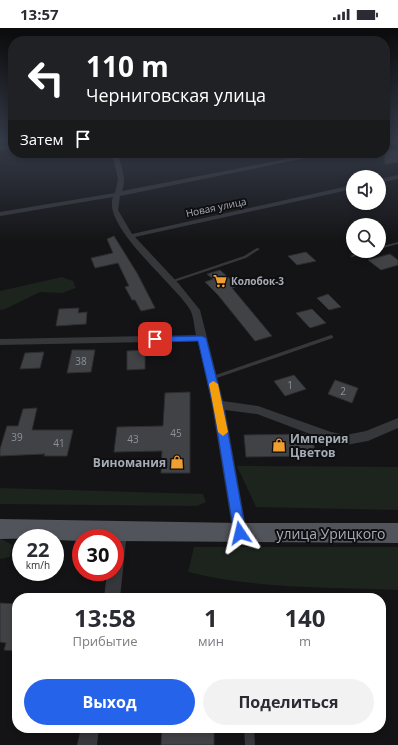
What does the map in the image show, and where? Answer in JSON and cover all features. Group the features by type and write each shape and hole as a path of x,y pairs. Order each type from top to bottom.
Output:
{"main road":[{"name":"улица Урицкого","path":"0,529 72,530"},
{"name":"улица Урицкого","path":"124,531 398,533"}],"street":[{"path":"119,175 121,184 114,202 115,209 122,225 187,297 195,310 218,405 240,533"},
{"path":"0,214 118,194 213,175"},
{"path":"386,180 398,177"},
{"name":"Новая улица","path":"131,236 346,189"},
{"path":"0,342 202,338"},
{"path":"218,405 258,410 330,437 346,440 368,436 398,423"},
{"path":"113,593 114,581"},
{"path":"87,745 89,733"}],"lane":[{"path":"386,247 398,244"},
{"path":"172,280 245,258 258,249"},
{"path":"212,378 330,337"},
{"path":"249,733 250,745"}],"shaded area":[{"path":"62,277 73,281 76,288 62,293 40,292 0,310 0,291"},
{"path":"237,466 398,467 398,510 256,507"},
{"path":"0,488 203,494 206,502 197,506 0,504"},
{"path":"0,538 12,545 10,557 0,559"},
{"path":"194,547 398,547 398,590 292,586 240,582 214,578 188,572"}],"building":[{"path":"114,236 137,273 155,308 141,311 135,300 132,300 125,287 129,286 118,263 95,268 91,258 113,253 107,239"},
{"path":"306,252 316,261 297,265 288,256"},
{"path":"390,254 398,260 398,265 381,270 368,260 386,258 386,255"},
{"path":"220,270 238,286 232,288 272,336 255,341 218,295 205,282 213,279 207,274"},
{"path":"328,294 341,307 329,310 317,298"},
{"path":"79,308 78,313 87,312 86,324 56,326 59,309"},
{"path":"312,309 326,323 310,328 296,313"},
{"path":"72,350 95,350 91,372 67,373"},
{"path":"145,350 145,369 127,370 127,351"},
{"path":"44,352 40,368 20,369 25,353"},
{"path":"294,375 306,389 285,396 274,381"},
{"path":"335,380 358,388 352,403 328,394"},
{"path":"190,392 190,473 161,473 162,451 114,452 117,427 163,426 165,393"},
{"path":"37,408 32,430 73,430 67,456 44,456 45,454 0,456 0,449 7,426 18,426 23,409"},
{"name":"Империя Цветов","path":"306,434 312,436 316,456 246,457 244,435"},
{"path":"0,603 12,604 12,651 4,650 6,643 0,642"},
{"path":"162,733 214,733 214,745 161,745"}],"slow traffic":[{"path":"213,384 223,432"}],"place":[{"name":"Колобок-3","path":"220,281"},
{"name":"Империя Цветов","path":"279,445"},
{"name":"Виномания","path":"177,462"}],"route":[{"path":"155,339 202,338 218,405 240,533"}]}
